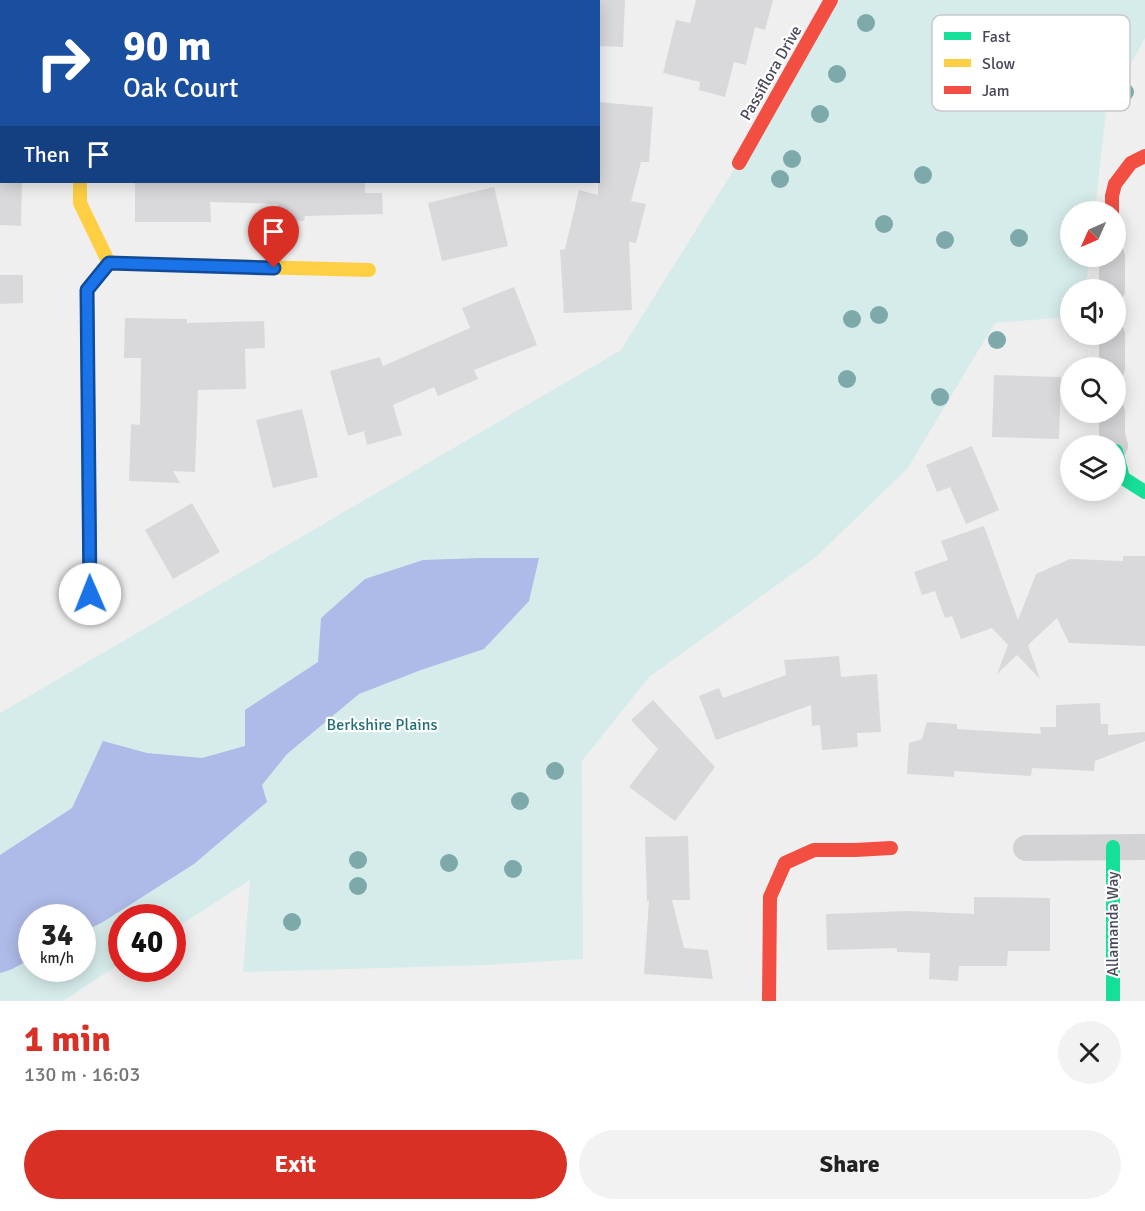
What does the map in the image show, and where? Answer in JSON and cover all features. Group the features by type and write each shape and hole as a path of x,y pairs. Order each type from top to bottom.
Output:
{"street":[{"name":"Passiflora Drive","path":"739,163 831,0"},
{"path":"1112,201 1115,184 1131,163 1145,156"},
{"path":"80,183 80,203 109,263"},
{"path":"109,263 369,270"},
{"path":"90,594 87,290 109,263"},
{"path":"1126,480 1145,492"},
{"name":"Allamanda Way","path":"1113,847 1113,1001"},
{"name":"Allamanda Way","path":"1026,848 1145,847"},
{"path":"769,1001 770,897 785,863 814,850 891,848"}],"green space":[{"name":"Berkshire Plains","path":"840,0 1145,0 1145,38 1130,66 1130,15 932,15 932,111 1106,111 1096,201 1060,201 1060,267 1088,267 1087,279 1060,279 1060,318 995,323 908,468 816,557 649,677 582,761 583,959 488,965 243,972 250,880 186,922 186,904 108,904 108,972 96,979 96,904 18,904 18,982 92,982 63,1001 0,1001 0,713 621,350"}],"water":[{"path":"539,558 529,601 484,649 359,694 287,754 262,785 267,802 194,864 131,904 108,904 108,919 96,926 96,904 18,904 18,966 0,973 0,855 72,808 103,741 147,753 202,758 245,746 245,710 318,662 321,618 365,579 423,560"}],"building":[{"path":"600,0 625,0 623,47 600,46"},
{"path":"696,0 773,0 765,30 755,27 746,65 734,62 725,97 699,90 700,82 663,73 676,20 690,23"},
{"path":"600,102 653,107 649,162 641,162 631,201 646,204 636,243 629,242 632,310 564,313 560,250 565,249 579,190 598,195"},
{"path":"0,183 22,183 21,226 0,225"},
{"path":"135,183 365,183 365,193 382,193 383,214 305,216 304,221 278,220 278,204 210,202 211,222 135,222"},
{"path":"494,187 508,246 442,261 428,203"},
{"path":"0,275 23,275 23,303 0,304"},
{"path":"514,287 537,345 474,370 478,379 438,396 434,387 393,405 402,435 367,445 364,431 348,436 330,371 380,357 383,366 470,328 462,308"},
{"path":"125,318 187,319 187,323 264,321 265,348 245,349 246,389 198,390 195,472 173,471 180,483 129,481 131,424 140,425 141,358 124,358"},
{"path":"994,375 1060,377 1059,439 992,437"},
{"path":"302,409 318,477 273,488 256,420"},
{"path":"972,446 999,510 966,524 950,487 937,492 926,465"},
{"path":"192,503 220,552 173,579 145,530"},
{"path":"984,526 1018,620 1036,574 1070,559 1123,561 1123,556 1145,556 1145,646 1069,643 1057,618 1028,645 1040,679 1017,655 997,674 1008,645 992,628 961,639 952,616 945,618 935,591 922,595 914,572 948,560 941,541"},
{"path":"839,656 841,677 877,674 881,732 857,733 858,747 822,750 820,725 812,726 811,705 716,740 699,696 719,688 723,698 786,675 784,660"},
{"path":"653,700 715,767 675,821 629,787 658,749 631,720"},
{"path":"1100,703 1101,724 1108,724 1108,735 1145,732 1145,741 1095,761 1094,771 1032,768 1031,776 954,771 954,777 907,774 909,743 922,739 927,722 957,724 957,729 1041,734 1040,727 1056,727 1056,705"},
{"path":"688,836 690,900 672,900 684,948 708,950 713,979 644,974 649,901 647,901 645,837"},
{"path":"974,897 1050,898 1050,951 1008,951 1007,966 959,966 958,981 929,979 930,953 897,952 897,948 827,950 826,914 908,911 974,914"}],"traffic: fast":[{"path":"90,594 87,290 109,263"},
{"path":"1126,480 1145,492"},
{"path":"1113,847 1113,1001"}],"traffic: slow":[{"path":"80,183 80,203 109,263 369,270"}],"traffic: jam":[{"path":"739,163 831,0"},
{"path":"1112,201 1115,184 1131,163 1145,156"},
{"path":"769,1001 770,897 785,863 814,850 891,848"}],"route":[{"path":"90,594 87,290 109,263 274,268"}]}
